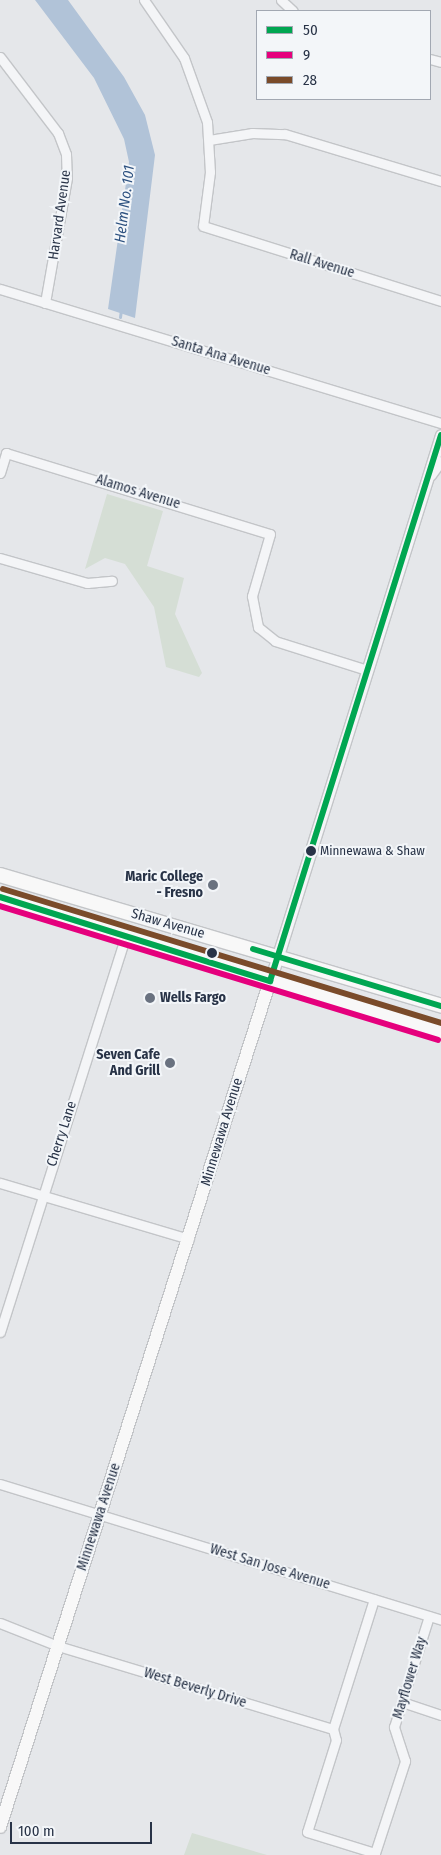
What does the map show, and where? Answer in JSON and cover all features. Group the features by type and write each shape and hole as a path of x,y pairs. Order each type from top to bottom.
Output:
{"main road":[{"name":"Shaw Avenue","path":"0,875 441,1006"},
{"name":"Shaw Avenue","path":"0,897 270,981 437,1028"},
{"name":"Minnewawa Avenue","path":"0,1827 270,981"}],"street":[{"path":"144,0 194,80 209,140 252,133 285,134 441,180"},
{"path":"280,0 292,10"},
{"name":"Harvard Avenue","path":"0,57 58,134 66,154 67,178 45,303"},
{"name":"Rall Avenue","path":"209,140 203,226 441,300"},
{"name":"Santa Ana Avenue","path":"0,289 441,423"},
{"name":"Minnewawa Avenue","path":"270,981 441,435"},
{"name":"Alamos Avenue","path":"0,473 6,453 270,534 252,596 253,619 265,635 367,670"},
{"path":"426,481 441,462"},
{"path":"0,558 87,583 112,581"},
{"name":"Cherry Lane","path":"0,1332 125,936"},
{"path":"0,1183 189,1239"},
{"name":"West San Jose Avenue","path":"0,1484 441,1620"},
{"path":"333,1729 374,1599"},
{"name":"Mayflower Way","path":"333,1729 336,1740 307,1832 375,1854 405,1761 394,1733 429,1616"},
{"name":"West Beverly Drive","path":"0,1623 58,1646 333,1729"},
{"path":"402,1702 441,1715"}],"shaded area":[{"path":"107,494 163,511 147,566 184,578 175,614 202,673 199,677 166,667 154,607 125,564 105,558 85,569"},
{"path":"192,1833 267,1855 184,1855"}],"water":[{"path":"35,0 68,0 124,77 145,115 155,155 135,318 108,309 129,162 124,139 94,78"}],"waterway":[{"name":"Helm No. 101","path":"120,317 121,310"}],"transit line":[{"name":"50","path":"0,897 270,981 441,435"},
{"name":"28","path":"3,889 441,1023"},
{"name":"9","path":"0,906 438,1040"},
{"name":"50","path":"253,949 441,1006"}],"place":[{"name":"Minnewawa & Shaw","path":"311,851"},
{"name":"Maric College - Fresno","path":"213,885"},
{"name":"Wells Fargo","path":"150,998"},
{"name":"Seven Cafe And Grill","path":"170,1063"}]}
